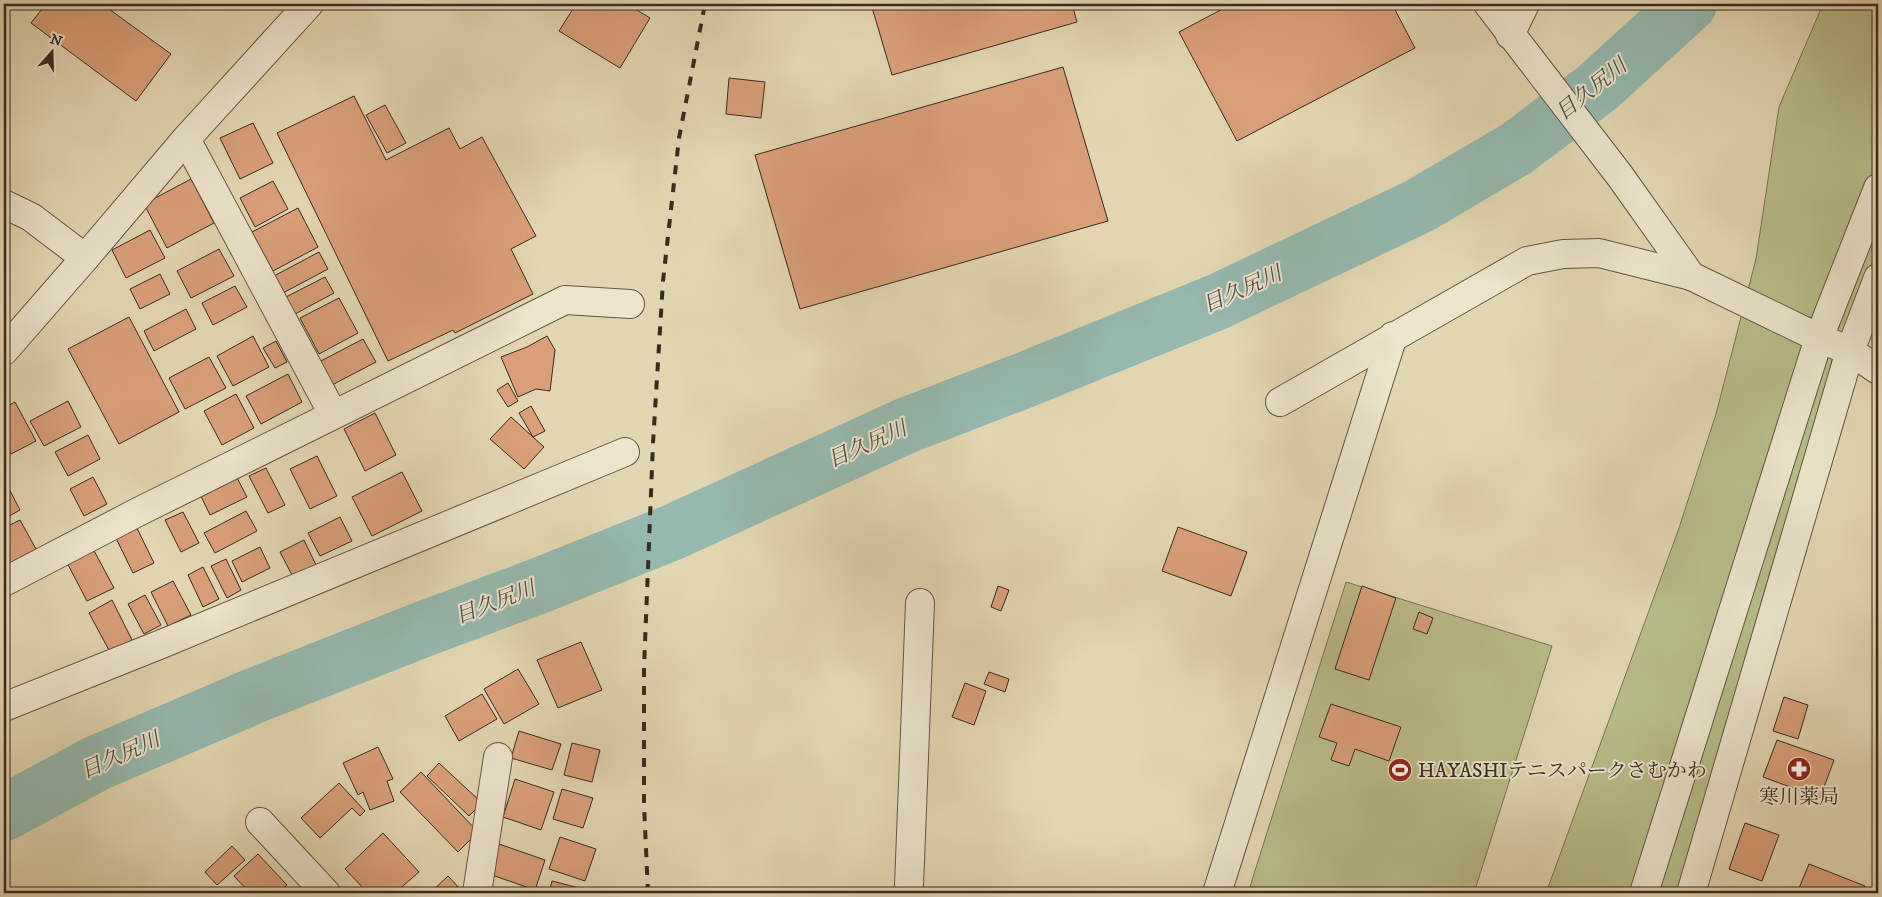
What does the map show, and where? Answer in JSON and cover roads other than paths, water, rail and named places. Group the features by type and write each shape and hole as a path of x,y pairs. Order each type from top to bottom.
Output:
{"street":[{"path":"4,351 186,139 308,4"},
{"path":"1488,4 1620,176 1691,276"},
{"path":"1516,42 1525,4"},
{"path":"186,139 333,414"},
{"path":"1644,893 1819,338 1878,188"},
{"path":"4,204 31,217 85,258"},
{"path":"1280,402 1526,260 1563,254 1599,253 1691,276 1819,338 1850,350 1878,370"},
{"path":"1691,893 1850,350 1878,278"},
{"path":"4,582 136,513 565,300 630,304"},
{"path":"1217,893 1393,336"},
{"path":"4,707 164,643 625,452"},
{"path":"908,893 910,886 920,603"},
{"path":"477,893 498,757"},
{"path":"260,822 326,893"}],"waterway":[{"name":"目久尻川","path":"4,813 97,763 256,695 673,532 905,426 1217,302 1419,206 1516,149 1597,88 1689,4"}],"railway":[{"path":"648,893 644,804 644,668 653,443 663,281 679,138 705,4"}],"place":[{"name":"寒川薬局","path":"1799,769"},
{"name":"HAYASHIテニスパークさむかわ","path":"1400,770"}]}
